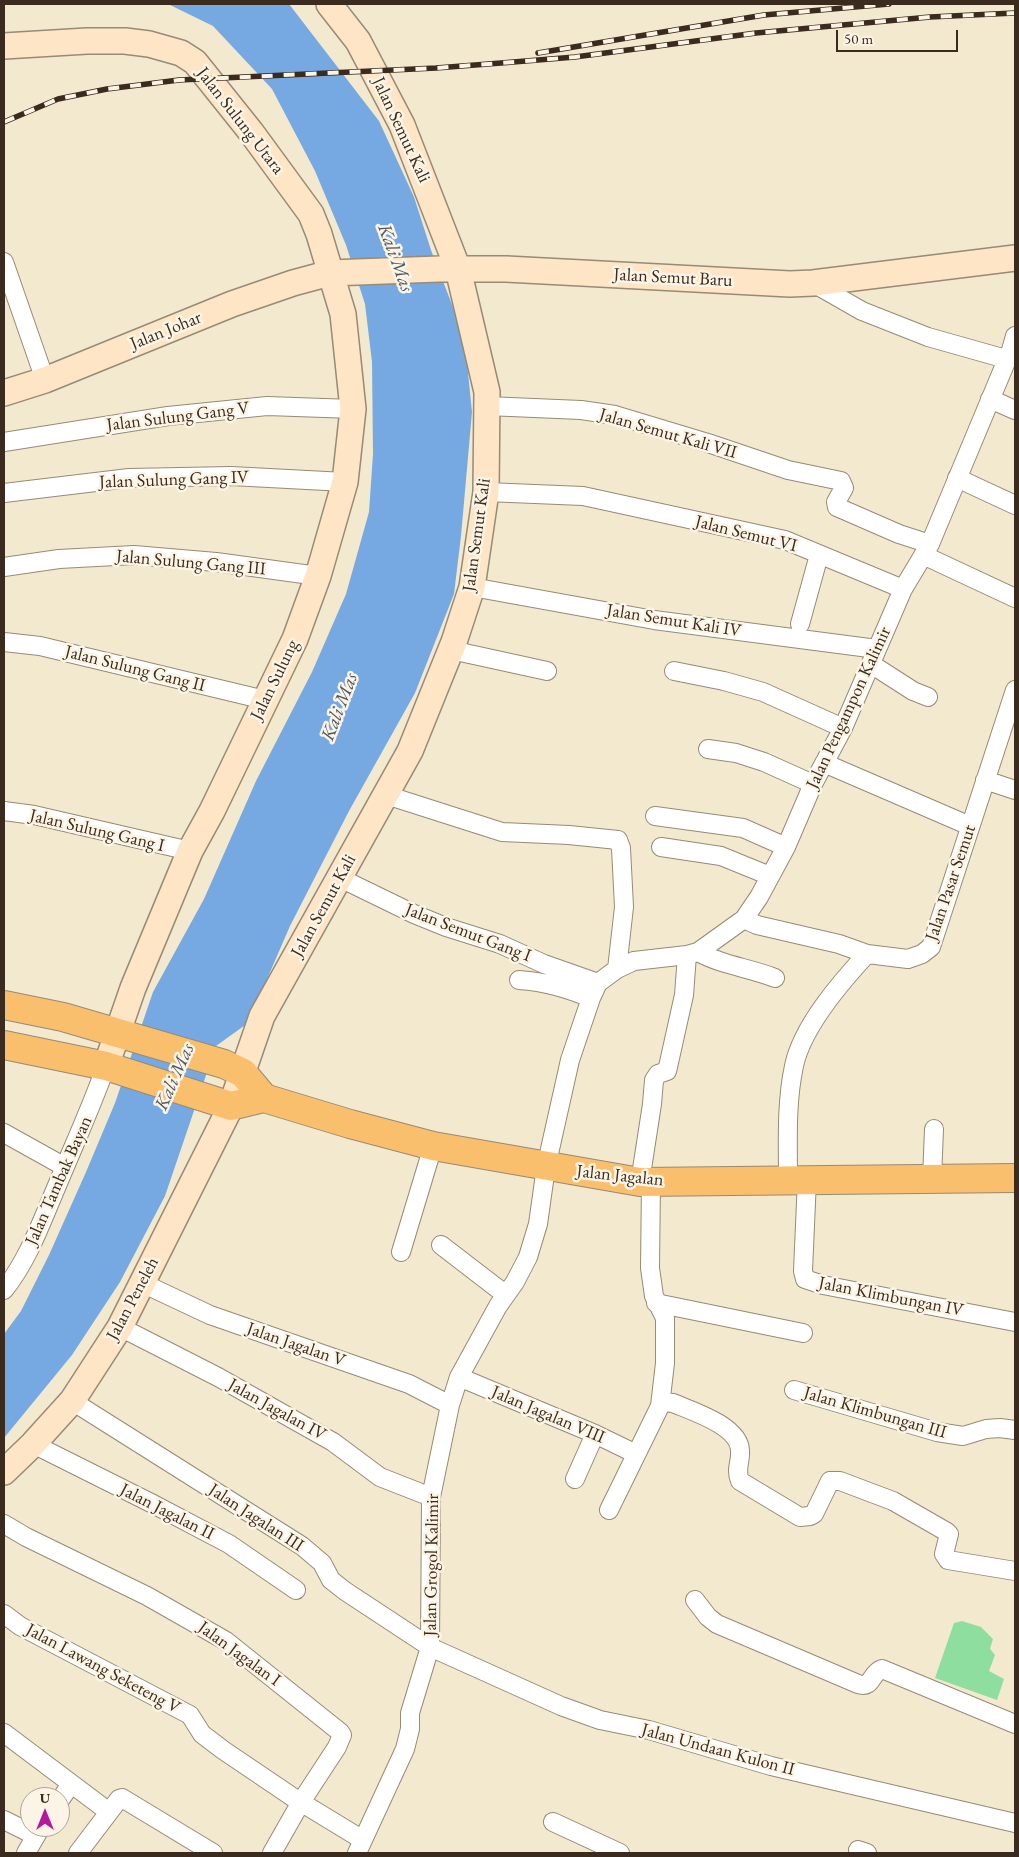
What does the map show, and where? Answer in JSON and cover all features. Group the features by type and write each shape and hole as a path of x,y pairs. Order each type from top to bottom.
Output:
{"main road":[{"path":"12,1006 63,1017 233,1068 264,1098"},
{"path":"9,1046 26,1034 28,1029 28,1022 12,1006"},
{"path":"9,1046 114,1069 219,1102 264,1098"},
{"name":"Jalan Jagalan","path":"264,1098 350,1124 433,1146 546,1167 646,1181 1015,1178"}],"street":[{"name":"Jalan Semut Kali","path":"219,1102 233,1068 410,751 451,650 472,587 486,492 487,392 449,269 402,125 358,41 329,4"},
{"name":"Jalan Sulung Utara","path":"4,46 87,41 125,41 149,44 181,53 195,62 251,132 311,214 342,273"},
{"name":"Jalan Semut Baru","path":"342,273 449,269 574,272 790,284 813,283 1015,258"},
{"path":"4,262 44,380"},
{"name":"Jalan Johar","path":"4,393 44,380 232,304 293,283 342,273"},
{"name":"Jalan Sulung","path":"114,1069 144,961 190,851 212,811 295,639 318,576 346,482 352,409 343,314 342,273"},
{"name":"Jalan Pengampon Kalimir","path":"595,990 617,969 634,961 692,954 744,919 759,897 786,847 813,784 843,728 903,589 926,549 1012,349 928,337 862,311 813,283"},
{"path":"990,398 1015,410"},
{"name":"Jalan Sulung Gang V","path":"4,442 168,416 267,406 352,409"},
{"name":"Jalan Semut Kali VII","path":"487,406 581,410 615,415 788,470 841,481 844,488 836,502 837,507 899,534 926,549"},
{"name":"Jalan Sulung Gang IV","path":"4,493 129,478 231,476 346,482"},
{"path":"957,478 1015,505"},
{"name":"Jalan Semut VI","path":"486,492 583,496 785,540 903,589"},
{"path":"926,549 1015,598"},
{"path":"800,624 819,554"},
{"name":"Jalan Sulung Gang III","path":"4,567 59,559 134,555 216,562 318,576"},
{"name":"Jalan Semut Kali IV","path":"472,587 654,620 874,656"},
{"name":"Jalan Sulung Gang II","path":"4,642 40,646 265,700"},
{"path":"451,650 547,671"},
{"path":"874,656 913,691 928,697"},
{"path":"674,671 763,692 843,728"},
{"name":"Jalan Pasar Semut","path":"744,919 757,925 839,944 867,954 908,959 922,954 931,947 1015,690"},
{"path":"708,749 745,756 813,784"},
{"path":"824,763 970,826"},
{"path":"985,780 1015,790"},
{"path":"386,795 502,832 614,838 620,842 622,848 624,907 617,969"},
{"name":"Jalan Sulung Gang I","path":"4,811 34,815 190,851"},
{"path":"655,816 743,828 786,847"},
{"path":"661,847 721,856 770,876"},
{"name":"Jalan Semut Gang I","path":"340,878 438,924 500,944 595,990"},
{"path":"609,1510 660,1406 665,1362 665,1318 656,1303 650,1268 646,1181 654,1080 658,1074 667,1071 692,954 756,970 775,978"},
{"path":"798,1180 788,1109 794,1064 808,1029 846,977 867,954"},
{"path":"519,980 595,990 570,1060 546,1167"},
{"name":"Jalan Tambak Bayan","path":"4,1290 16,1275 32,1245 92,1107 114,1069"},
{"name":"Jalan Peneleh","path":"4,1472 33,1444 72,1401 120,1327 142,1283 219,1102"},
{"path":"932,1178 934,1128"},
{"path":"4,1133 65,1167"},
{"path":"401,1252 433,1146"},
{"name":"Jalan Grogol Kalimir","path":"360,1847 405,1749 410,1729 410,1713 430,1647 431,1497 450,1405 460,1377 498,1306 528,1257 538,1224 546,1167"},
{"name":"Jalan Klimbungan IV","path":"798,1180 803,1272 805,1279 823,1285 1015,1322"},
{"path":"441,1245 506,1295"},
{"name":"Jalan Jagalan V","path":"142,1283 210,1315 409,1384 450,1405"},
{"path":"656,1303 803,1333"},
{"name":"Jalan Jagalan IV","path":"120,1327 218,1377 333,1442 380,1477 431,1497"},
{"name":"Jalan Jagalan VIII","path":"460,1377 595,1434 636,1454"},
{"name":"Jalan Klimbungan III","path":"794,1390 937,1432 963,1436 986,1429 1015,1430"},
{"name":"Jalan Jagalan III","path":"72,1401 302,1546 322,1563 331,1580 430,1647"},
{"path":"660,1406 666,1402 673,1403 718,1422 732,1433 738,1441 740,1451 737,1472 740,1481 800,1517 814,1514 830,1481 840,1481 893,1501 948,1533 944,1554 948,1560 1015,1571"},
{"path":"575,1479 595,1434"},
{"name":"Jalan Jagalan II","path":"33,1444 228,1544 296,1590"},
{"name":"Jalan Jagalan I","path":"4,1524 26,1537 146,1596 226,1641 340,1732 342,1735 337,1747 298,1800 272,1853"},
{"path":"695,1600 708,1617 717,1624 858,1684 867,1685 877,1672 882,1669 1015,1724"},
{"name":"Jalan Lawang Seketeng V","path":"4,1614 20,1626 190,1715 202,1734 222,1750 298,1800 360,1847"},
{"name":"Jalan Undaan Kulon II","path":"430,1647 561,1706 600,1720 649,1730 771,1766 1015,1823"},
{"path":"4,1733 109,1812"},
{"path":"78,1853 119,1799 124,1798 214,1853"},
{"path":"4,1820 20,1825"},
{"path":"552,1822 620,1853"},
{"path":"26,1853 35,1837"}],"green space":[{"path":"962,1621 981,1627 993,1639 990,1649 995,1655 989,1671 1004,1679 997,1700 935,1678 954,1623"}],"water":[{"name":"Kali Mas","path":"168,4 289,4 379,121 414,197 465,343 472,412 461,536 454,594 415,693 349,811 290,926 248,1023 216,1046 165,1196 120,1282 72,1355 4,1438 4,1334 21,1311 49,1255 86,1172 115,1103 153,992 204,899 256,781 312,672 346,594 369,512 373,454 372,362 365,304 346,245 315,171 272,89 213,26"}],"railway":[{"path":"538,53 764,15 889,4"},
{"path":"4,122 58,99 107,89 179,80 436,68 501,63 575,57 756,33 930,17 1015,13"}]}
